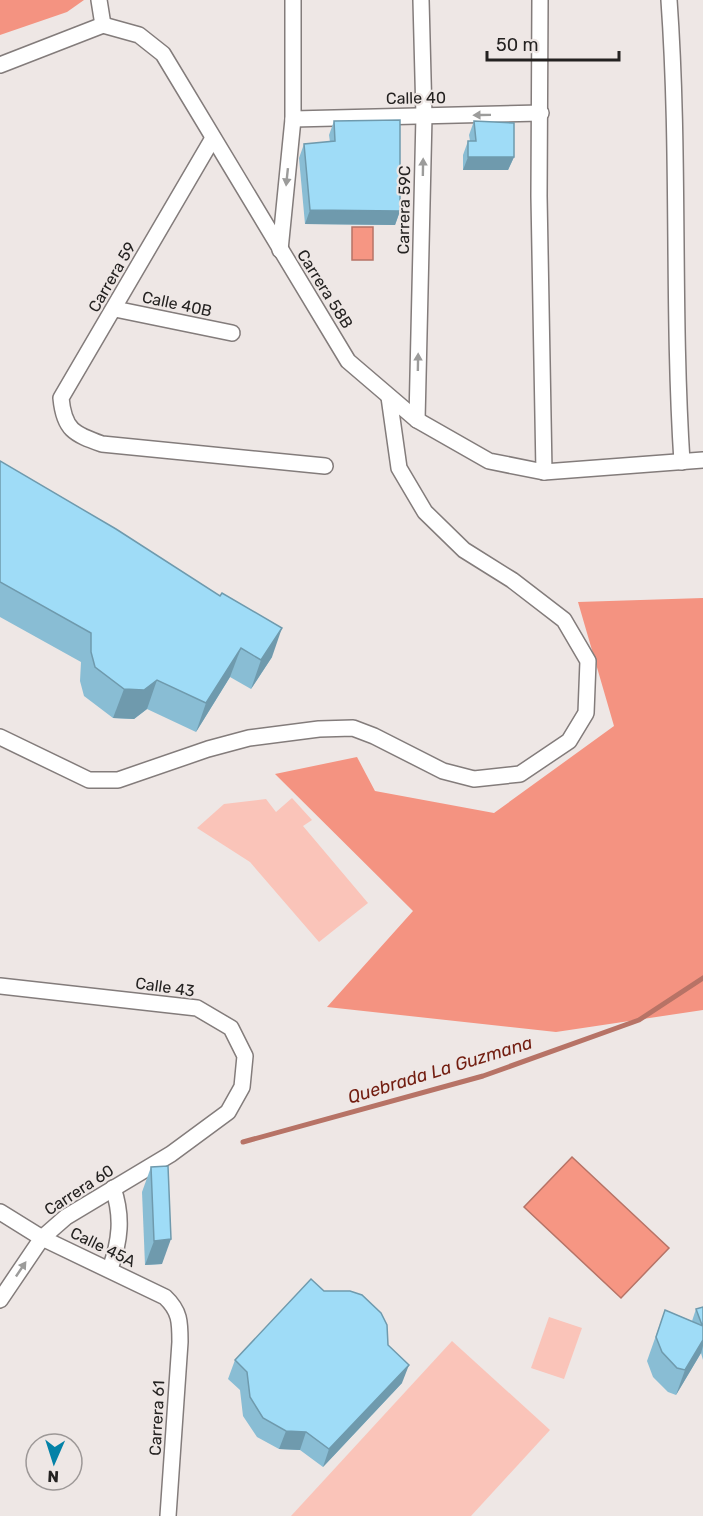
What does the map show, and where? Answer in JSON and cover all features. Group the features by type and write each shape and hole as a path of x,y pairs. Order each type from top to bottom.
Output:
{"street":[{"path":"0,66 103,25 99,0"},
{"name":"Carrera 59C","path":"417,420 424,116 421,0"},
{"path":"540,0 539,196 544,472"},
{"path":"669,0 675,77 675,335 681,462"},
{"path":"280,250 293,119 291,2"},
{"name":"Carrera 58B","path":"103,25 139,35 163,54 348,361 417,420 489,461 544,472 703,460"},
{"name":"Calle 40","path":"293,119 541,113"},
{"name":"Carrera 59","path":"213,138 61,398 63,418 76,435 102,444 325,466"},
{"name":"Calle 40B","path":"115,309 232,333"},
{"path":"0,737 88,780 118,780 208,749 249,738 319,729 353,728 374,736 442,771 474,779 520,774 569,741 586,713 588,661 564,620 512,580 464,550 425,512 399,468 389,397"},
{"name":"Calle 43","path":"0,986 196,1008 231,1028 245,1056 242,1087 228,1112 171,1154"},
{"name":"Carrera 60","path":"0,1300 42,1238 66,1217 171,1154"},
{"path":"110,1269 117,1247 120,1225 113,1188"},
{"name":"Calle 45A","path":"0,1212 42,1238 165,1297 176,1308 180,1322"},
{"name":"Carrera 61","path":"168,1516 180,1322"}],"shaded area":[{"path":"0,0 84,0 67,12 0,35"},
{"path":"352,227 373,227 373,260 352,260"},
{"path":"703,598 703,1010 556,1032 327,1007 413,911 275,774 357,757 375,791 494,813 614,726 578,602"},
{"path":"292,798 312,820 303,826 368,903 319,942 250,862 197,828 224,804 266,799 276,812"},
{"path":"572,1157 669,1248 621,1298 524,1207"},
{"path":"549,1317 582,1328 564,1379 531,1368"},
{"path":"452,1341 550,1430 471,1516 291,1516"}],"building":[{"path":"400,120 400,211 310,210 304,144 335,141 334,121"},
{"path":"474,121 514,123 514,157 468,157 468,141 476,141"},
{"path":"0,461 116,529 220,596 222,593 282,628 261,660 241,648 206,703 157,680 144,690 124,689 95,667 91,652 91,633 0,582"},
{"path":"168,1166 171,1239 154,1241 151,1167"},
{"path":"311,1279 324,1291 350,1291 362,1295 381,1313 387,1325 388,1345 409,1365 329,1449 306,1432 286,1431 263,1418 250,1397 247,1372 235,1360"},
{"path":"703,1307 703,1326 696,1309"},
{"path":"665,1310 703,1326 703,1340 685,1370 677,1368 662,1352 656,1337"}],"waterway":[{"name":"Quebrada La Guzmana","path":"243,1142 483,1076 639,1020 703,978"}]}
